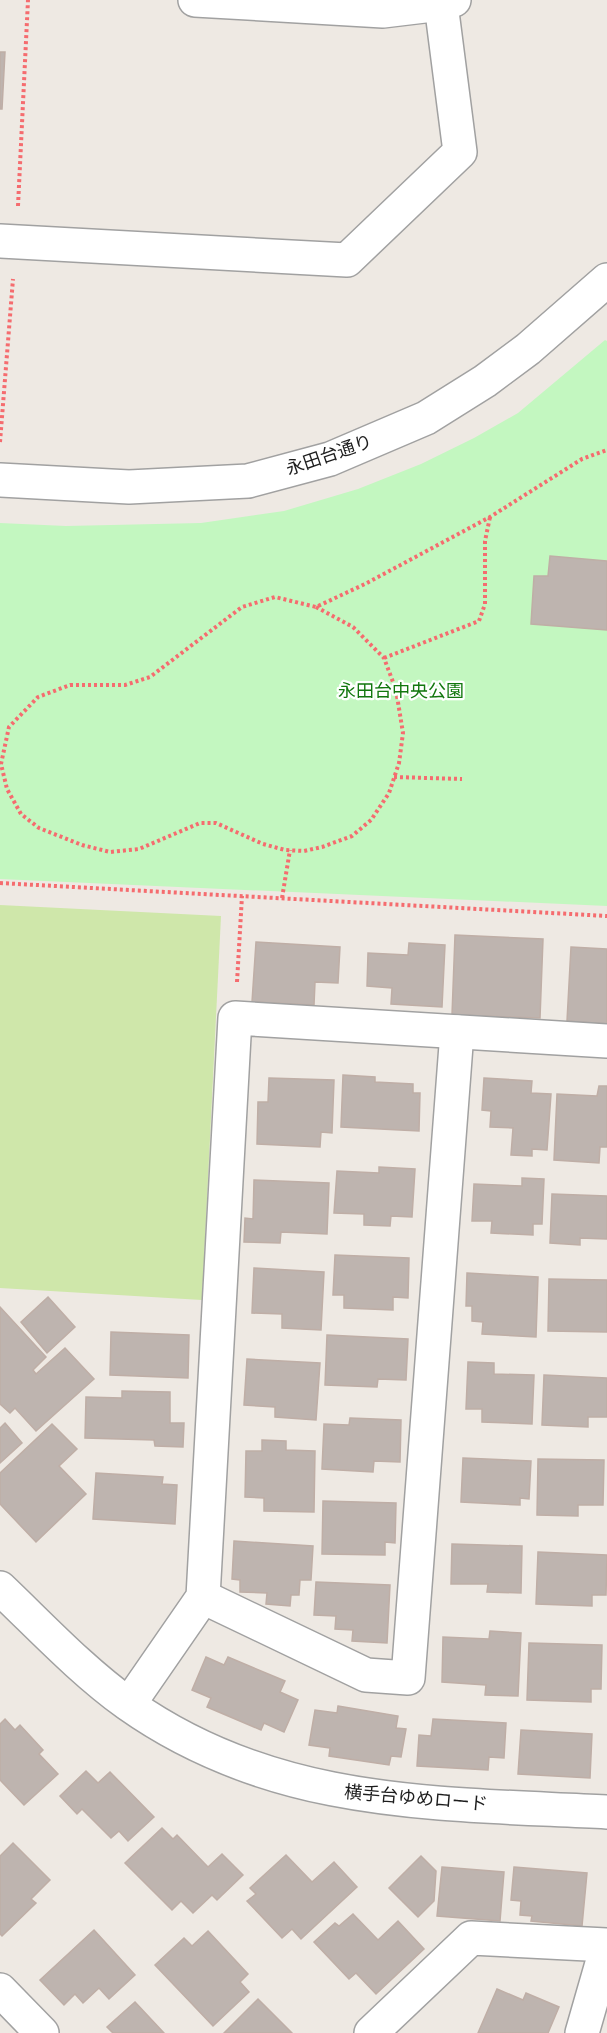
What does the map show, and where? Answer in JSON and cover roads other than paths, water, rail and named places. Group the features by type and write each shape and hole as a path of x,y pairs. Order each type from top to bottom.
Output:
{"street":[{"path":"8,241 347,260 460,153 448,2 383,11 195,0"},
{"name":"永田台通り","path":"0,480 129,486 248,481 330,459 426,418 484,381 528,349 607,280"},
{"path":"129,1704 203,1597 235,1018 607,1041"},
{"path":"203,1597 366,1675 408,1678 457,1032"},
{"name":"横手台ゆめロード","path":"0,1588 91,1675 129,1704 210,1752 270,1775 330,1790 396,1800 607,1812"},
{"path":"371,2033 471,1938 607,1946 582,2033"},
{"path":"0,1990 42,2033"}],"park label":[{"name":"永田台中央公園","path":"401,691"}]}
